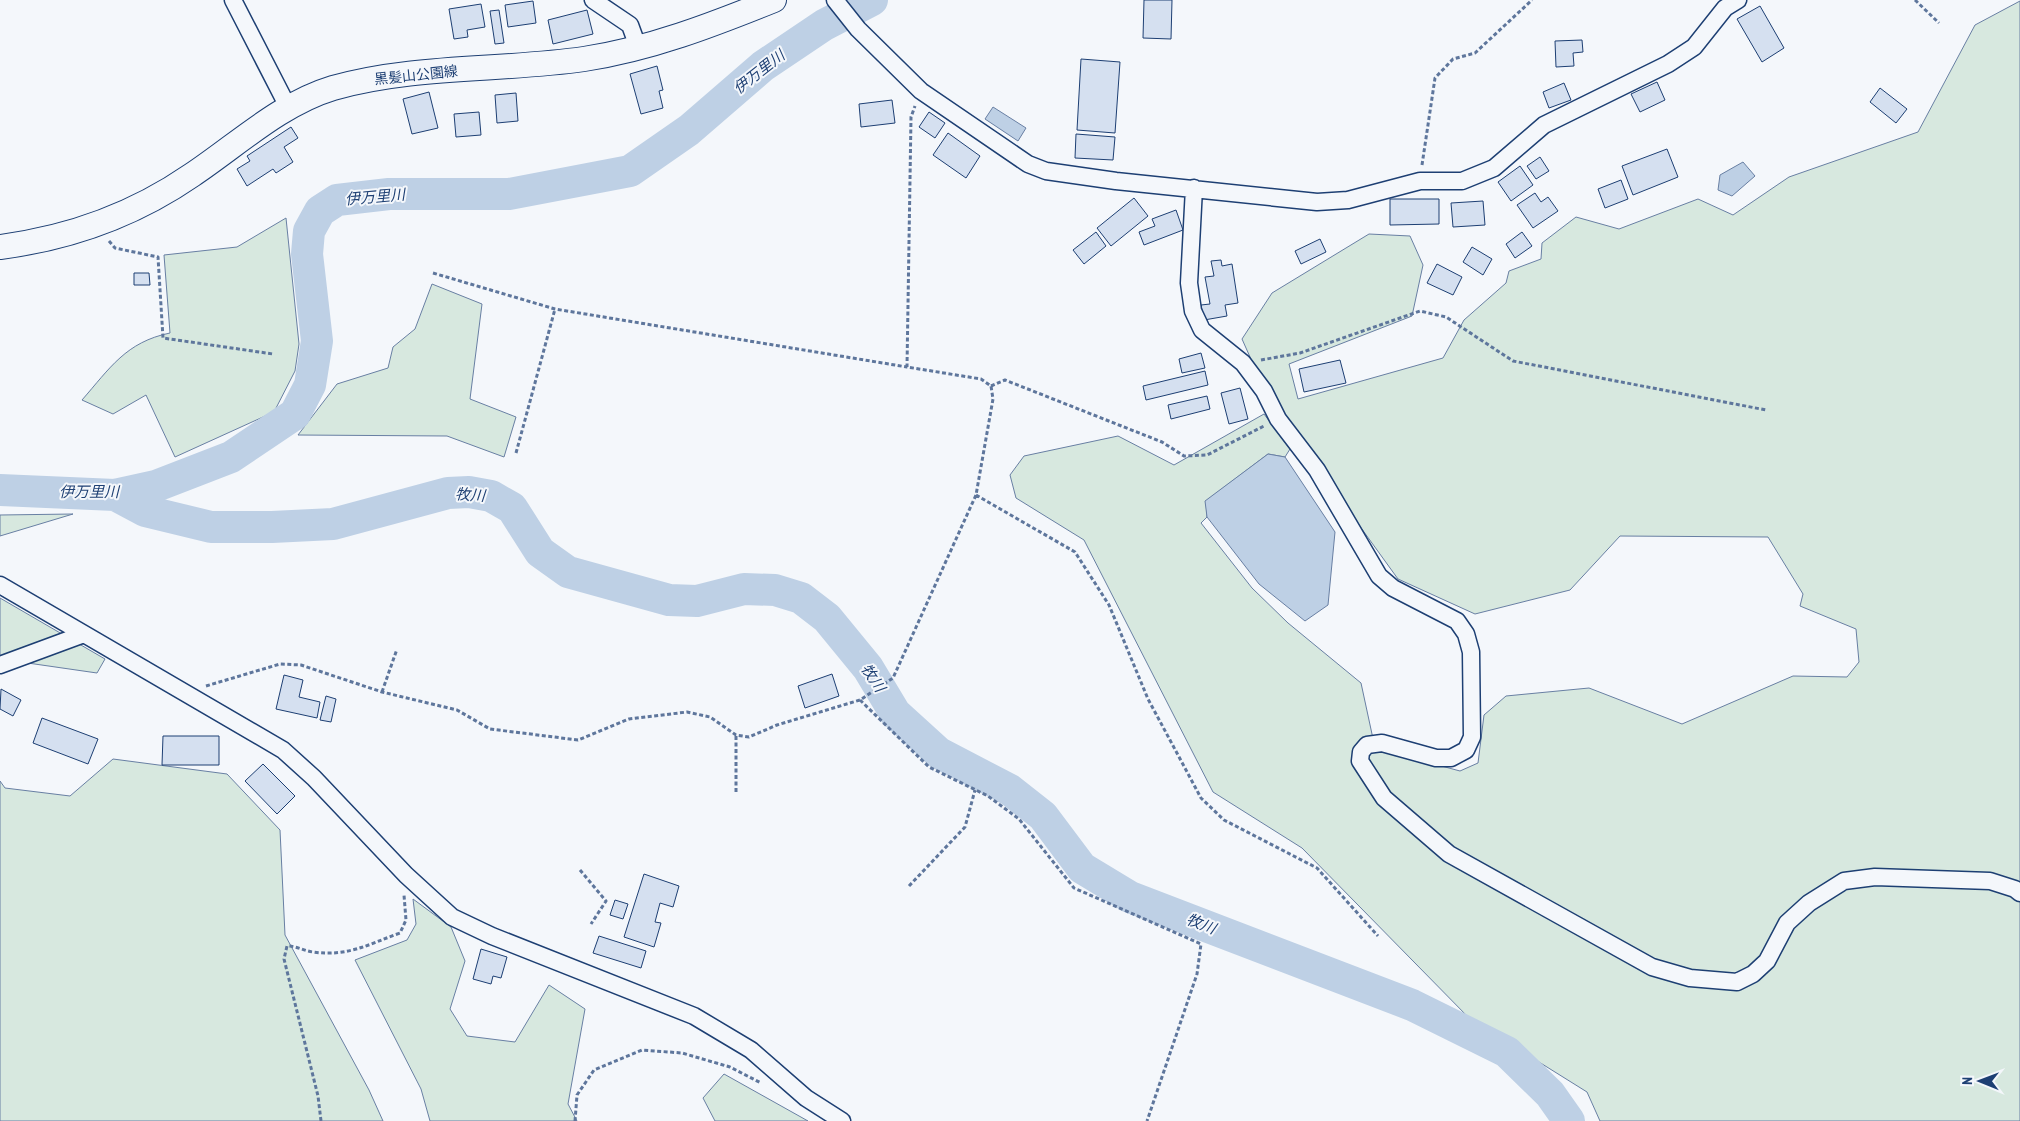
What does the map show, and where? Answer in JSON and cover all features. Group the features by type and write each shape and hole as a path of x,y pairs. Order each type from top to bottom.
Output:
{"main road":[{"name":"黒髪山公園線","path":"0,247 42,241 96,225 148,202 191,176 288,107 331,89 383,76 584,59 692,33 774,0"}],"street":[{"path":"233,0 288,107"},
{"path":"594,0 630,25 638,47"},
{"path":"836,2 858,29 921,91 1028,164 1046,171 1116,181 1316,202 1348,200 1420,181 1462,181 1494,168 1544,125 1668,64 1694,47 1725,8 1738,0"},
{"path":"1194,188 1189,283 1193,311 1202,330 1243,363 1264,391 1278,418 1317,470 1379,576 1393,588 1458,621 1466,634 1471,652 1472,737 1466,750 1451,758 1436,758 1382,743 1367,745 1361,752 1360,761 1384,798 1449,854 1652,967 1690,978 1737,982 1753,974 1767,961 1787,923 1809,903 1844,881 1875,877 1990,881 2015,889 2020,893"},
{"path":"0,585 283,750 314,778 406,875 452,917 476,929 694,1016 751,1050 806,1098 842,1121"},
{"path":"0,665 84,634"}],"path":[{"path":"1420,181 1435,78 1453,59 1475,53 1532,0"},
{"path":"1915,0 1939,23"},
{"path":"907,367 911,117 921,91"},
{"path":"96,225 115,248 158,257 163,338 273,354"},
{"path":"186,692 280,664 301,665 382,692 457,710 490,729 513,734 578,740 629,719 687,712 710,717 736,735 749,736 777,724 860,700 892,678 976,495 993,399 991,386 981,379 555,309 433,273"},
{"path":"516,453 555,309"},
{"path":"1243,363 1300,353 1420,311 1446,317 1513,361 1766,410"},
{"path":"991,386 1005,380 1162,442 1184,456 1207,455 1278,418"},
{"path":"976,495 1075,552 1109,605 1148,699 1201,798 1224,820 1317,868 1378,936"},
{"path":"382,692 397,650"},
{"path":"860,700 929,767 988,796 1019,819 1074,888 1201,944 1197,974 1147,1121"},
{"path":"736,735 736,792"},
{"path":"909,886 964,827 975,790"},
{"path":"580,870 606,901 591,924"},
{"path":"321,1121 318,1096 284,959 288,946 297,946 311,952 344,954 400,933 406,920 404,896 406,875"},
{"path":"576,1121 577,1095 594,1070 642,1050 682,1053 730,1068 764,1084"}],"shaded area":[{"path":"2020,1 2020,1121 1600,1121 1587,1092 1470,1019 1302,848 1213,792 1084,540 1016,498 1010,475 1024,456 1118,436 1174,465 1264,414 1290,449 1285,457 1268,454 1206,501 1207,517 1201,523 1252,588 1288,623 1361,683 1375,748 1460,771 1478,763 1484,715 1506,696 1589,688 1682,724 1793,676 1847,677 1859,662 1856,629 1800,606 1803,594 1768,537 1620,536 1570,590 1475,614 1398,579 1270,402 1242,339 1272,293 1369,234 1410,236 1423,265 1412,316 1289,364 1298,399 1443,358 1464,320 1506,283 1509,271 1541,259 1542,243 1576,217 1619,229 1698,199 1733,215 1789,177 1918,132 1975,25"},
{"path":"286,218 299,344 295,371 274,412 175,457 146,395 113,414 82,400 111,367 130,350 155,337 170,333 164,255 237,247"},
{"path":"432,284 482,304 470,399 516,417 504,457 447,436 298,435 337,384 388,368 393,347 415,329"},
{"path":"73,514 0,536 0,515"},
{"path":"0,598 105,659 97,673 0,659"},
{"path":"113,759 227,774 280,830 285,935 369,1090 383,1121 0,1121 0,781 5,788 70,796"},
{"path":"413,899 451,927 465,961 450,1009 467,1036 515,1042 549,985 585,1009 568,1104 577,1121 430,1121 421,1089 355,960 407,940 416,924"},
{"path":"724,1074 808,1121 715,1121 703,1098"}],"water":[{"path":"993,107 1026,128 1018,141 985,119"},
{"path":"1743,162 1755,176 1732,196 1718,190 1720,175"},
{"path":"1268,454 1285,457 1335,532 1328,605 1305,621 1259,584 1207,517 1205,501"}],"building":[{"path":"1144,0 1172,0 1171,39 1143,38"},
{"path":"533,1 536,23 508,27 505,5"},
{"path":"481,4 485,27 467,30 468,37 454,39 449,9"},
{"path":"1760,6 1784,48 1762,62 1737,19"},
{"path":"499,10 504,43 495,44 490,11"},
{"path":"587,10 593,34 553,44 548,20"},
{"path":"1582,40 1583,52 1573,53 1574,66 1556,67 1555,41"},
{"path":"1081,59 1120,62 1115,133 1077,130"},
{"path":"657,66 663,90 659,91 663,108 641,114 630,74"},
{"path":"1657,82 1665,100 1640,112 1631,94"},
{"path":"1564,83 1571,100 1549,108 1543,92"},
{"path":"1880,88 1907,109 1896,123 1870,102"},
{"path":"429,92 438,128 412,134 403,99"},
{"path":"516,93 518,121 497,123 495,95"},
{"path":"892,100 895,123 861,127 859,104"},
{"path":"479,112 481,135 456,137 454,114"},
{"path":"929,112 945,123 935,138 919,127"},
{"path":"291,127 298,138 284,147 293,162 276,173 273,169 247,186 237,169 250,161 247,156"},
{"path":"948,133 980,156 966,178 933,155"},
{"path":"1076,134 1115,137 1113,160 1075,158"},
{"path":"1667,149 1678,177 1633,195 1622,166"},
{"path":"1540,157 1549,171 1536,179 1527,166"},
{"path":"1520,166 1533,185 1511,201 1498,182"},
{"path":"1621,180 1628,199 1605,208 1598,189"},
{"path":"1535,193 1541,202 1548,197 1558,211 1533,228 1517,205"},
{"path":"1134,198 1148,216 1111,246 1097,228"},
{"path":"1390,199 1439,199 1439,224 1390,225"},
{"path":"1483,201 1485,225 1453,227 1451,203"},
{"path":"1176,210 1183,230 1144,245 1139,232 1155,226 1152,219"},
{"path":"1096,232 1106,246 1084,264 1073,250"},
{"path":"1522,232 1532,246 1515,258 1506,244"},
{"path":"1320,239 1326,252 1301,264 1295,251"},
{"path":"1472,247 1492,259 1483,275 1463,262"},
{"path":"1221,260 1222,266 1232,264 1238,303 1225,305 1227,316 1204,320 1201,305 1210,304 1205,277 1214,276 1211,261"},
{"path":"1437,264 1462,277 1453,295 1427,283"},
{"path":"134,273 149,273 150,285 134,285"},
{"path":"1201,353 1205,368 1182,373 1179,359"},
{"path":"1340,360 1346,383 1304,392 1299,369"},
{"path":"1205,371 1208,385 1146,400 1143,386"},
{"path":"1240,388 1248,419 1229,424 1221,393"},
{"path":"1207,396 1210,409 1171,419 1168,405"},
{"path":"832,674 839,696 805,708 798,686"},
{"path":"284,675 303,680 299,697 320,702 317,718 276,709"},
{"path":"1,689 21,700 13,716 0,709"},
{"path":"326,696 336,699 331,722 320,720"},
{"path":"42,718 98,739 88,764 33,743"},
{"path":"163,736 219,736 219,765 162,765"},
{"path":"263,764 295,796 277,814 245,781"},
{"path":"644,874 679,886 673,907 660,903 655,922 661,923 654,947 624,937"},
{"path":"615,900 628,904 623,919 610,915"},
{"path":"599,936 646,951 641,968 593,953"},
{"path":"481,949 507,957 501,978 493,976 491,984 473,979"}],"waterway":[{"name":"伊万里川","path":"0,490 115,495 156,486 231,457 295,414 310,385 317,341 307,254 309,231 320,211 337,200 389,194 509,194 630,171 689,130 763,66 824,25 872,0"},
{"name":"牧川","path":"115,495 145,511 211,527 272,527 333,524 448,493 469,492 491,496 512,508 540,552 568,572 669,600 697,601 744,589 775,590 801,598 827,618 868,668 895,713 939,753 1010,790 1043,816 1082,868 1130,897 1412,1005 1507,1052 1550,1094 1569,1121"}]}
